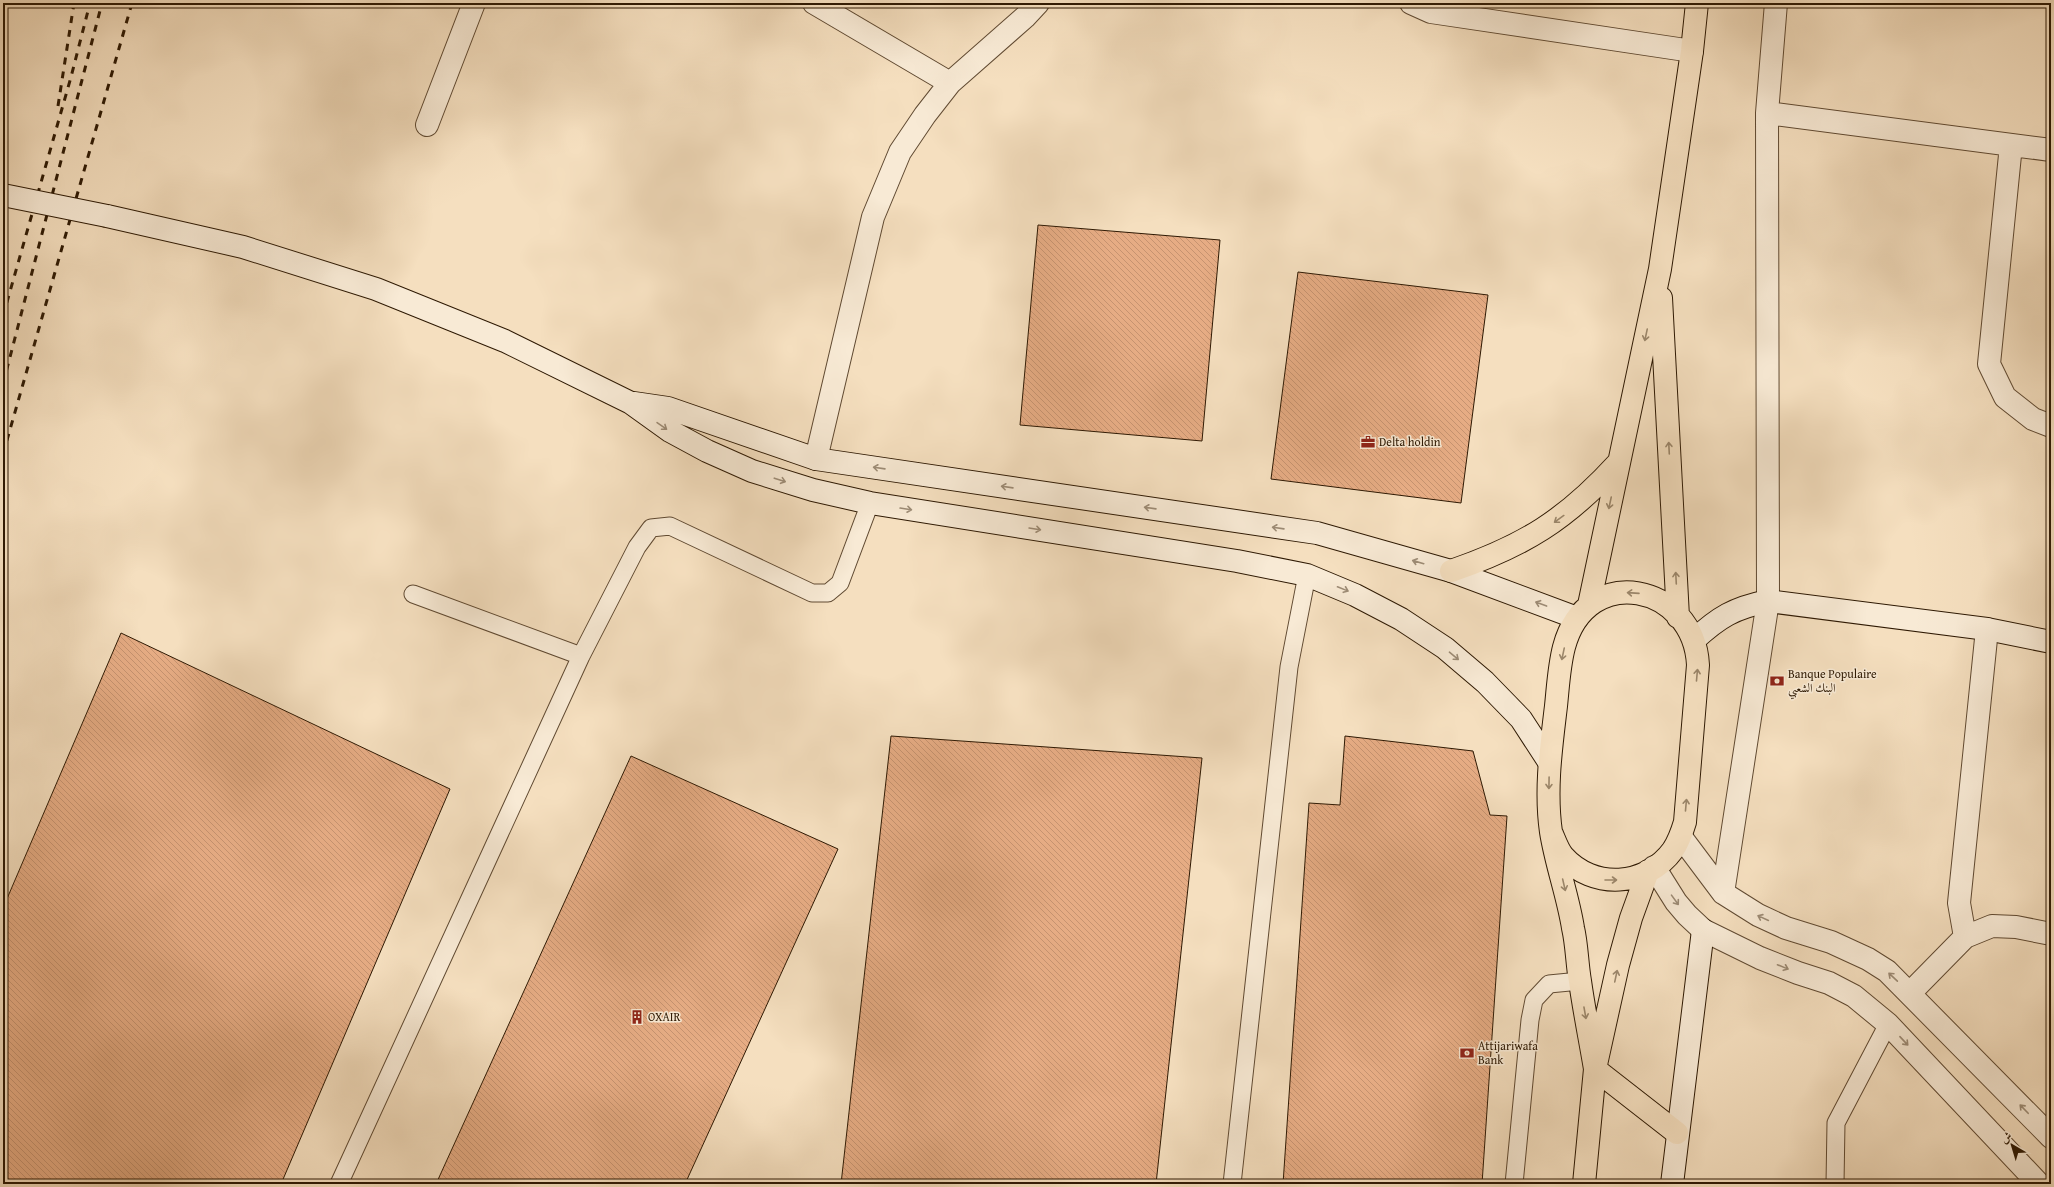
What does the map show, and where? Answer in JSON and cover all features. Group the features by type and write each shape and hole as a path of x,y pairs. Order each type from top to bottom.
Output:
{"main road":[{"path":"1583,612 1618,463 1660,269 1692,51 1697,3"},
{"path":"1660,269 1678,617"},
{"path":"1451,571 1489,558 1526,541 1591,493 1618,463"},
{"path":"1552,834 1562,855 1580,871 1602,880 1626,880 1651,869 1662,862 1681,836 1685,822 1698,665 1694,640 1678,617 1666,605 1652,597 1636,592 1620,592 1603,596 1583,612 1568,635 1561,659 1549,762 1549,810 1552,834 1574,929 1580,981 1595,1069 1676,1133"},
{"path":"1584,1184 1595,1069 1620,958 1651,869"}],"street":[{"path":"427,125 474,3"},
{"path":"814,3 950,83"},
{"path":"816,459 873,217 900,152 925,115 950,83 1025,17 1038,3"},
{"path":"1411,3 1431,12 1692,51"},
{"path":"1724,893 1768,601 1767,113 1776,3"},
{"path":"1767,113 2011,146 2051,150"},
{"path":"2011,146 1989,364 2005,397 2033,419 2051,426"},
{"path":"3,195 107,216 243,247 376,289 506,341 630,403 670,431 707,451 752,471 813,490 870,503 1237,561 1306,575 1355,595 1401,619 1445,648 1484,682 1521,719 1549,762"},
{"path":"630,403 668,408 816,459 1317,533 1451,571 1583,612"},
{"path":"1694,640 1710,626 1743,606 1768,601 1987,629 2051,642"},
{"path":"1965,937 1959,904 1987,629"},
{"path":"1681,836 1724,893 1758,915 1786,928 1831,942 1868,958 1887,971 2051,1137"},
{"path":"1651,869 1687,915 1703,930 1760,958 1829,983 1854,996 1888,1024 2039,1184"},
{"path":"1910,993 1965,937 1992,926 2016,927 2051,934"},
{"path":"1672,1184 1676,1133 1703,930"}],"lane":[{"path":"339,1184 581,656 637,547 651,528 670,526 812,593 828,593 840,583 870,503"},
{"path":"1232,1184 1289,667 1306,575"},
{"path":"413,594 581,656"},
{"path":"1514,1184 1530,1020 1534,1000 1549,984 1580,981"},
{"path":"1835,1184 1836,1123 1888,1024"}],"building":[{"path":"1038,225 1220,240 1202,441 1020,425"},
{"path":"1298,272 1488,295 1461,503 1271,479"},
{"path":"121,633 450,789 281,1184 3,1184 3,908"},
{"path":"891,736 1202,758 1156,1184 841,1184"},
{"path":"1345,736 1473,751 1490,815 1507,816 1482,1184 1283,1184 1309,803 1340,805"},
{"name":"OXAIR","path":"631,756 838,849 685,1184 436,1184"}],"railway":[{"path":"58,106 74,3"},
{"path":"3,316 71,77 90,3"},
{"path":"3,384 102,3"},
{"path":"3,454 132,3"}],"place":[{"name":"Delta holdin","path":"1368,442"},
{"name":"Banque Populaire البنك الشعبي","path":"1777,681"},
{"name":"OXAIR","path":"637,1017"},
{"name":"Attijariwafa Bank","path":"1467,1053"}]}
